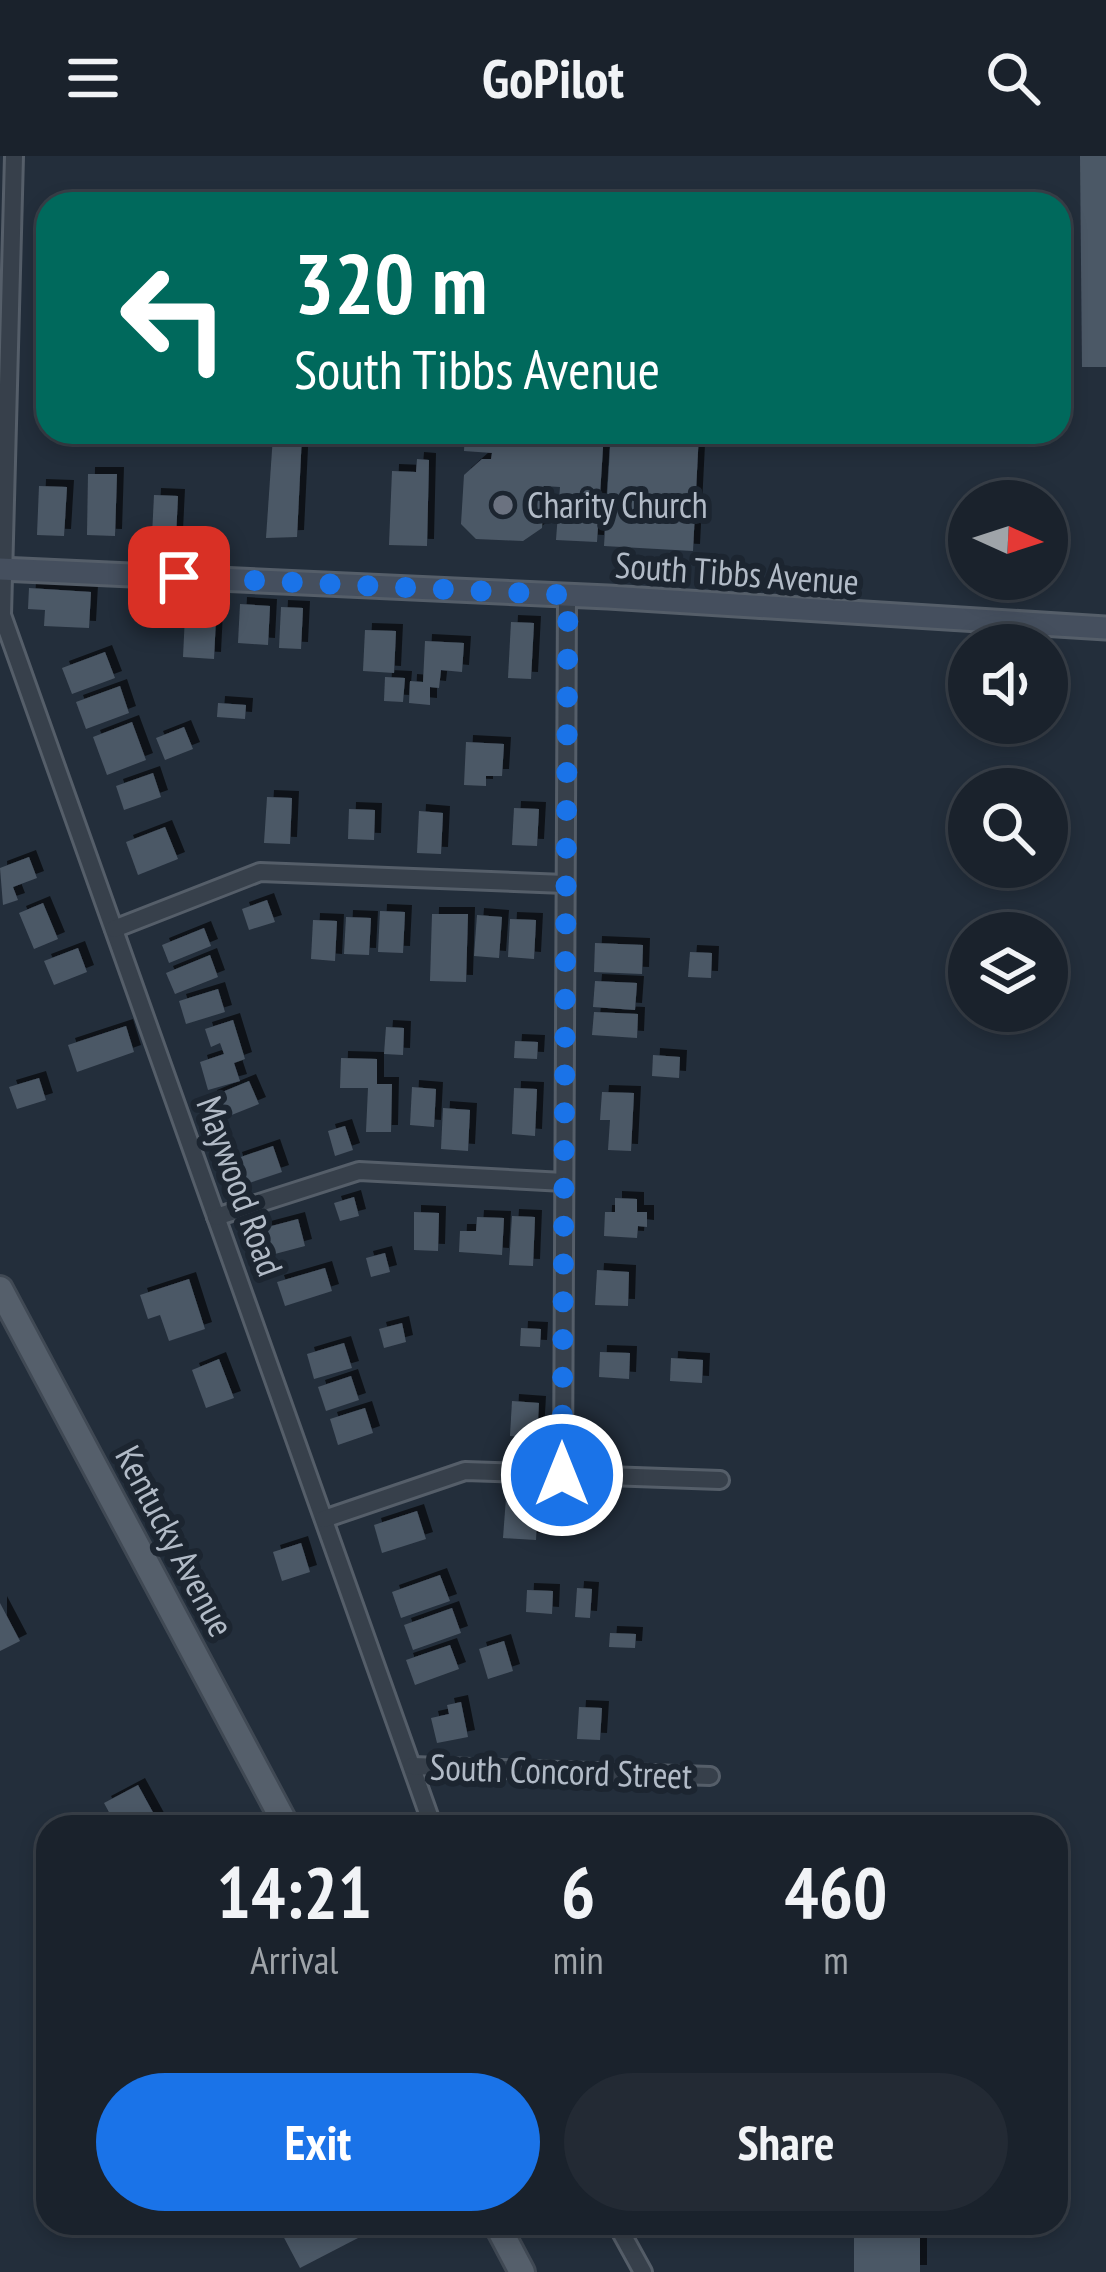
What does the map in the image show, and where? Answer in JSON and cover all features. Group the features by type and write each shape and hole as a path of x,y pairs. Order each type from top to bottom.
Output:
{"main road":[{"name":"South Tibbs Avenue","path":"2,569 568,595 1106,628"},
{"name":"Kentucky Avenue","path":"0,1289 280,1815"},
{"path":"502,2235 522,2272"}],"street":[{"name":"Maywood Road","path":"14,156 2,615 430,1815"},
{"path":"562,1475 568,595"},
{"path":"114,929 260,872 565,884"},
{"path":"216,1217 359,1171 564,1182"},
{"path":"324,1519 465,1471 720,1480"},
{"name":"South Concord Street","path":"412,1766 710,1776"},
{"path":"623,2235 643,2272"}],"building":[{"path":"1080,156 1106,156 1106,367 1082,367"},
{"path":"272,444 302,444 297,537 266,538"},
{"name":"Charity Church","path":"464,444 603,444 597,542 556,540 560,487 544,486 542,528 523,541 476,539 461,524 464,475 482,459 491,459 492,453 464,451"},
{"path":"610,444 698,444 693,551 604,546"},
{"path":"417,459 429,460 427,546 389,545 392,471 416,472"},
{"path":"88,474 117,474 115,536 87,535"},
{"path":"39,486 67,487 64,536 37,535"},
{"path":"154,495 178,496 176,537 152,536"},
{"path":"29,588 91,592 89,628 44,626 45,610 28,609"},
{"path":"240,604 270,606 268,645 238,643"},
{"path":"281,607 303,608 301,649 279,648"},
{"path":"185,616 216,618 214,659 183,657"},
{"path":"511,622 534,623 531,679 508,678"},
{"path":"365,630 396,631 394,673 363,671"},
{"path":"425,641 464,643 462,672 441,670 439,688 430,687 430,705 409,703 410,681 423,682"},
{"path":"105,652 115,678 72,694 62,668"},
{"path":"385,677 405,678 403,702 384,701"},
{"path":"120,686 129,713 86,729 76,702"},
{"path":"218,703 246,705 245,719 217,717"},
{"path":"132,722 146,760 107,775 93,737"},
{"path":"184,727 193,749 165,760 156,738"},
{"path":"466,742 504,744 502,776 486,776 486,786 464,785"},
{"path":"153,773 161,797 124,810 116,786"},
{"path":"267,797 292,798 290,844 264,843"},
{"path":"514,808 539,809 537,846 512,845"},
{"path":"349,809 375,810 374,840 348,839"},
{"path":"419,811 443,813 441,854 417,853"},
{"path":"165,827 178,859 138,875 126,842"},
{"path":"29,857 37,878 13,887 18,900 3,905 0,868"},
{"path":"267,900 275,922 249,930 242,909"},
{"path":"43,903 58,939 34,949 19,913"},
{"path":"380,911 405,912 403,953 378,952"},
{"path":"432,914 468,914 466,982 430,981"},
{"path":"477,915 502,917 499,958 474,956"},
{"path":"346,917 371,918 369,955 344,954"},
{"path":"510,919 536,920 534,959 508,957"},
{"path":"313,920 337,921 335,961 311,959"},
{"path":"204,928 211,946 169,963 162,945"},
{"path":"595,943 643,945 642,974 594,972"},
{"path":"78,948 87,972 54,985 44,961"},
{"path":"690,952 712,953 711,978 688,977"},
{"path":"210,955 218,977 175,994 166,973"},
{"path":"595,981 637,983 635,1010 593,1007"},
{"path":"218,989 225,1012 186,1024 179,1001"},
{"path":"594,1012 638,1014 637,1038 592,1035"},
{"path":"233,1020 245,1059 234,1063 240,1081 208,1090 200,1062 224,1054 220,1043 211,1047 205,1029"},
{"path":"126,1026 134,1052 77,1072 68,1045"},
{"path":"386,1027 404,1028 403,1055 384,1054"},
{"path":"515,1041 538,1042 537,1059 514,1058"},
{"path":"653,1055 680,1057 679,1078 652,1076"},
{"path":"341,1058 377,1059 377,1084 392,1084 391,1132 366,1132 368,1088 340,1088"},
{"path":"39,1078 46,1100 17,1109 9,1087"},
{"path":"249,1081 259,1104 219,1120 210,1097"},
{"path":"412,1087 436,1089 434,1127 410,1125"},
{"path":"514,1088 537,1089 535,1136 512,1134"},
{"path":"602,1092 634,1093 631,1151 608,1150 610,1120 600,1120"},
{"path":"443,1108 470,1110 468,1151 441,1149"},
{"path":"345,1126 353,1150 335,1156 328,1131"},
{"path":"273,1146 282,1172 243,1185 235,1159"},
{"path":"354,1197 359,1216 340,1221 334,1203"},
{"path":"615,1198 637,1199 637,1212 647,1212 647,1227 638,1226 637,1238 604,1236 605,1212 615,1212"},
{"path":"414,1212 439,1213 438,1251 414,1250"},
{"path":"512,1216 535,1217 533,1266 509,1265"},
{"path":"477,1217 504,1218 502,1255 459,1252 460,1231 476,1231"},
{"path":"298,1219 305,1246 271,1255 264,1228"},
{"path":"385,1253 390,1272 371,1277 366,1258"},
{"path":"325,1268 332,1291 285,1306 277,1282"},
{"path":"597,1270 629,1272 628,1306 595,1305"},
{"path":"189,1279 205,1329 169,1341 160,1315 148,1319 140,1295"},
{"path":"402,1323 406,1342 384,1348 379,1329"},
{"path":"521,1328 541,1329 540,1347 520,1346"},
{"path":"344,1343 352,1368 314,1379 307,1354"},
{"path":"600,1352 630,1353 629,1379 599,1377"},
{"path":"671,1358 703,1360 702,1383 670,1381"},
{"path":"219,1359 234,1398 206,1408 192,1370"},
{"path":"351,1376 359,1400 326,1411 318,1387"},
{"path":"512,1401 539,1403 537,1438 510,1436"},
{"path":"365,1408 373,1433 338,1445 330,1419"},
{"path":"506,1498 538,1500 536,1540 503,1538"},
{"path":"417,1511 426,1539 382,1553 374,1525"},
{"path":"301,1543 310,1572 282,1581 273,1552"},
{"path":"440,1575 450,1601 401,1618 392,1592"},
{"path":"577,1588 592,1589 590,1618 575,1617"},
{"path":"527,1590 553,1591 552,1614 526,1612"},
{"path":"0,1603 20,1641 0,1651"},
{"path":"452,1608 461,1633 413,1650 404,1625"},
{"path":"610,1633 636,1634 635,1648 609,1647"},
{"path":"504,1641 513,1671 488,1679 479,1649"},
{"path":"450,1645 459,1669 415,1685 406,1660"},
{"path":"461,1702 468,1737 437,1743 431,1718 449,1714 447,1705"},
{"path":"579,1707 602,1708 600,1740 577,1739"},
{"path":"138,1785 154,1815 110,1815 104,1803"},
{"path":"283,2235 364,2235 300,2268"},
{"path":"854,2235 920,2235 920,2272 854,2272"}],"place":[{"name":"Charity Church","path":"503,505"}],"route":[{"path":"179,577 568,595 562,1475"}]}
